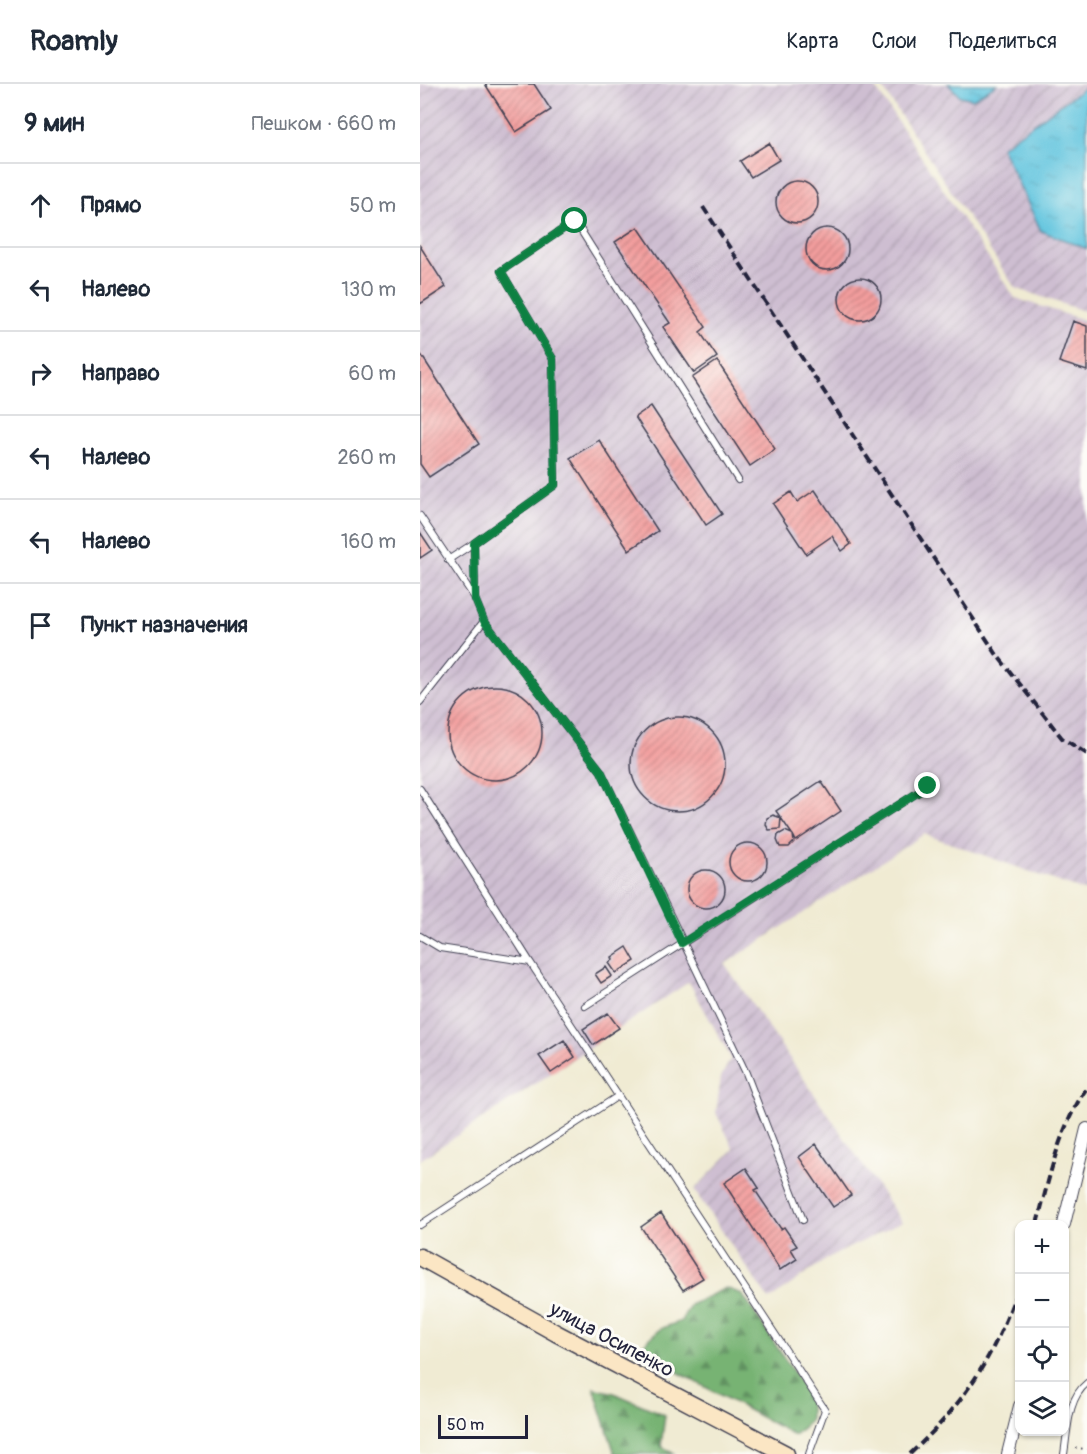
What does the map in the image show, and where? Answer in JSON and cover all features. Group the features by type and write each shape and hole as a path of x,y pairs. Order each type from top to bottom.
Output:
{"main road":[{"name":"улица Осипенко","path":"420,1257 556,1333 786,1454"}],"street":[{"path":"1065,1220 1087,1128"},
{"path":"1008,1454 1015,1426"}],"lane":[{"path":"448,560 555,485 553,359 501,271 575,221 738,480"},
{"path":"420,516 475,599 484,621 601,771 746,1073 802,1220"},
{"path":"474,543 475,599"},
{"path":"420,702 484,621"},
{"path":"585,1006 928,786"},
{"path":"420,789 530,962 825,1410 809,1454"},
{"path":"420,936 440,948 530,962"},
{"path":"420,1225 618,1096"},
{"path":"1064,1454 1070,1412 1079,1389 1087,1383"}],"shaded area":[{"path":"420,84 873,84 1015,298 1087,321 1087,892 924,834 725,964 902,1222 828,1258 769,1300 694,1190 734,1149 716,1113 721,1077 731,1058 689,982 420,1160"},
{"path":"880,84 1087,84 1087,312 1015,288"}],"green space":[{"path":"726,1288 742,1294 810,1397 810,1421 794,1435 637,1350 660,1329 681,1321 690,1305"},
{"path":"594,1388 614,1393 665,1415 661,1446 674,1454 615,1454"}],"water":[{"path":"948,84 997,84 973,99 960,96"},
{"path":"1087,86 1087,249 1041,231 1001,147"}],"building":[{"path":"485,84 534,84 551,110 516,132"},
{"path":"769,143 779,160 751,177 740,161"},
{"path":"797,181 812,187 818,202 812,217 797,223 782,217 776,202 782,187"},
{"path":"638,227 706,327 700,332 717,357 694,373 663,327 670,323 615,242"},
{"path":"827,228 842,234 848,249 842,264 827,270 812,264 806,249 812,234"},
{"path":"420,246 446,287 420,304"},
{"path":"860,278 875,284 881,299 875,314 860,320 845,314 839,299 845,284"},
{"path":"1073,321 1087,326 1087,371 1059,362"},
{"path":"420,353 479,444 429,477 420,464"},
{"path":"717,361 775,449 750,466 692,378"},
{"path":"651,406 722,514 706,525 635,417"},
{"path":"599,440 658,531 629,550 570,458"},
{"path":"815,490 851,544 842,551 832,536 806,554 773,504 791,492 797,502"},
{"path":"420,532 432,550 420,558"},
{"path":"495,686 513,689 528,700 539,715 542,733 539,751 528,766 513,777 495,780 477,777 462,766 451,751 448,733 451,715 462,700 477,689"},
{"path":"678,717 696,721 711,731 721,746 725,764 721,782 711,797 696,807 678,811 660,807 645,797 635,782 631,764 635,746 645,731 660,721"},
{"path":"821,781 841,811 796,841 793,835 794,842 789,847 780,847 777,840 778,835 785,831 792,834 776,811"},
{"path":"773,815 781,818 780,829 769,830 766,825 767,818"},
{"path":"748,843 761,849 767,862 761,875 748,881 735,875 729,862 735,849"},
{"path":"706,870 719,876 725,889 719,902 706,908 693,902 687,889 693,876"},
{"path":"627,947 635,961 616,973 609,963 613,960 612,957"},
{"path":"606,967 612,976 601,983 595,974"},
{"path":"608,1013 619,1028 593,1045 583,1029"},
{"path":"564,1040 575,1057 551,1073 539,1056"},
{"path":"816,1144 851,1195 833,1207 799,1157"},
{"path":"746,1168 759,1188 755,1190 781,1229 784,1227 797,1246 791,1249 797,1259 780,1270 724,1183"},
{"path":"661,1213 703,1278 683,1290 641,1227"}],"railway":[{"path":"703,207 997,655 1062,738 1087,754"},
{"path":"1038,1220 1062,1136 1077,1103 1087,1088"},
{"path":"910,1454 930,1435 977,1376 1000,1333 1015,1296"}],"route":[{"path":"575,221 501,271 553,359 555,485 474,543 475,599 484,621 601,771 682,943 928,786"}]}
